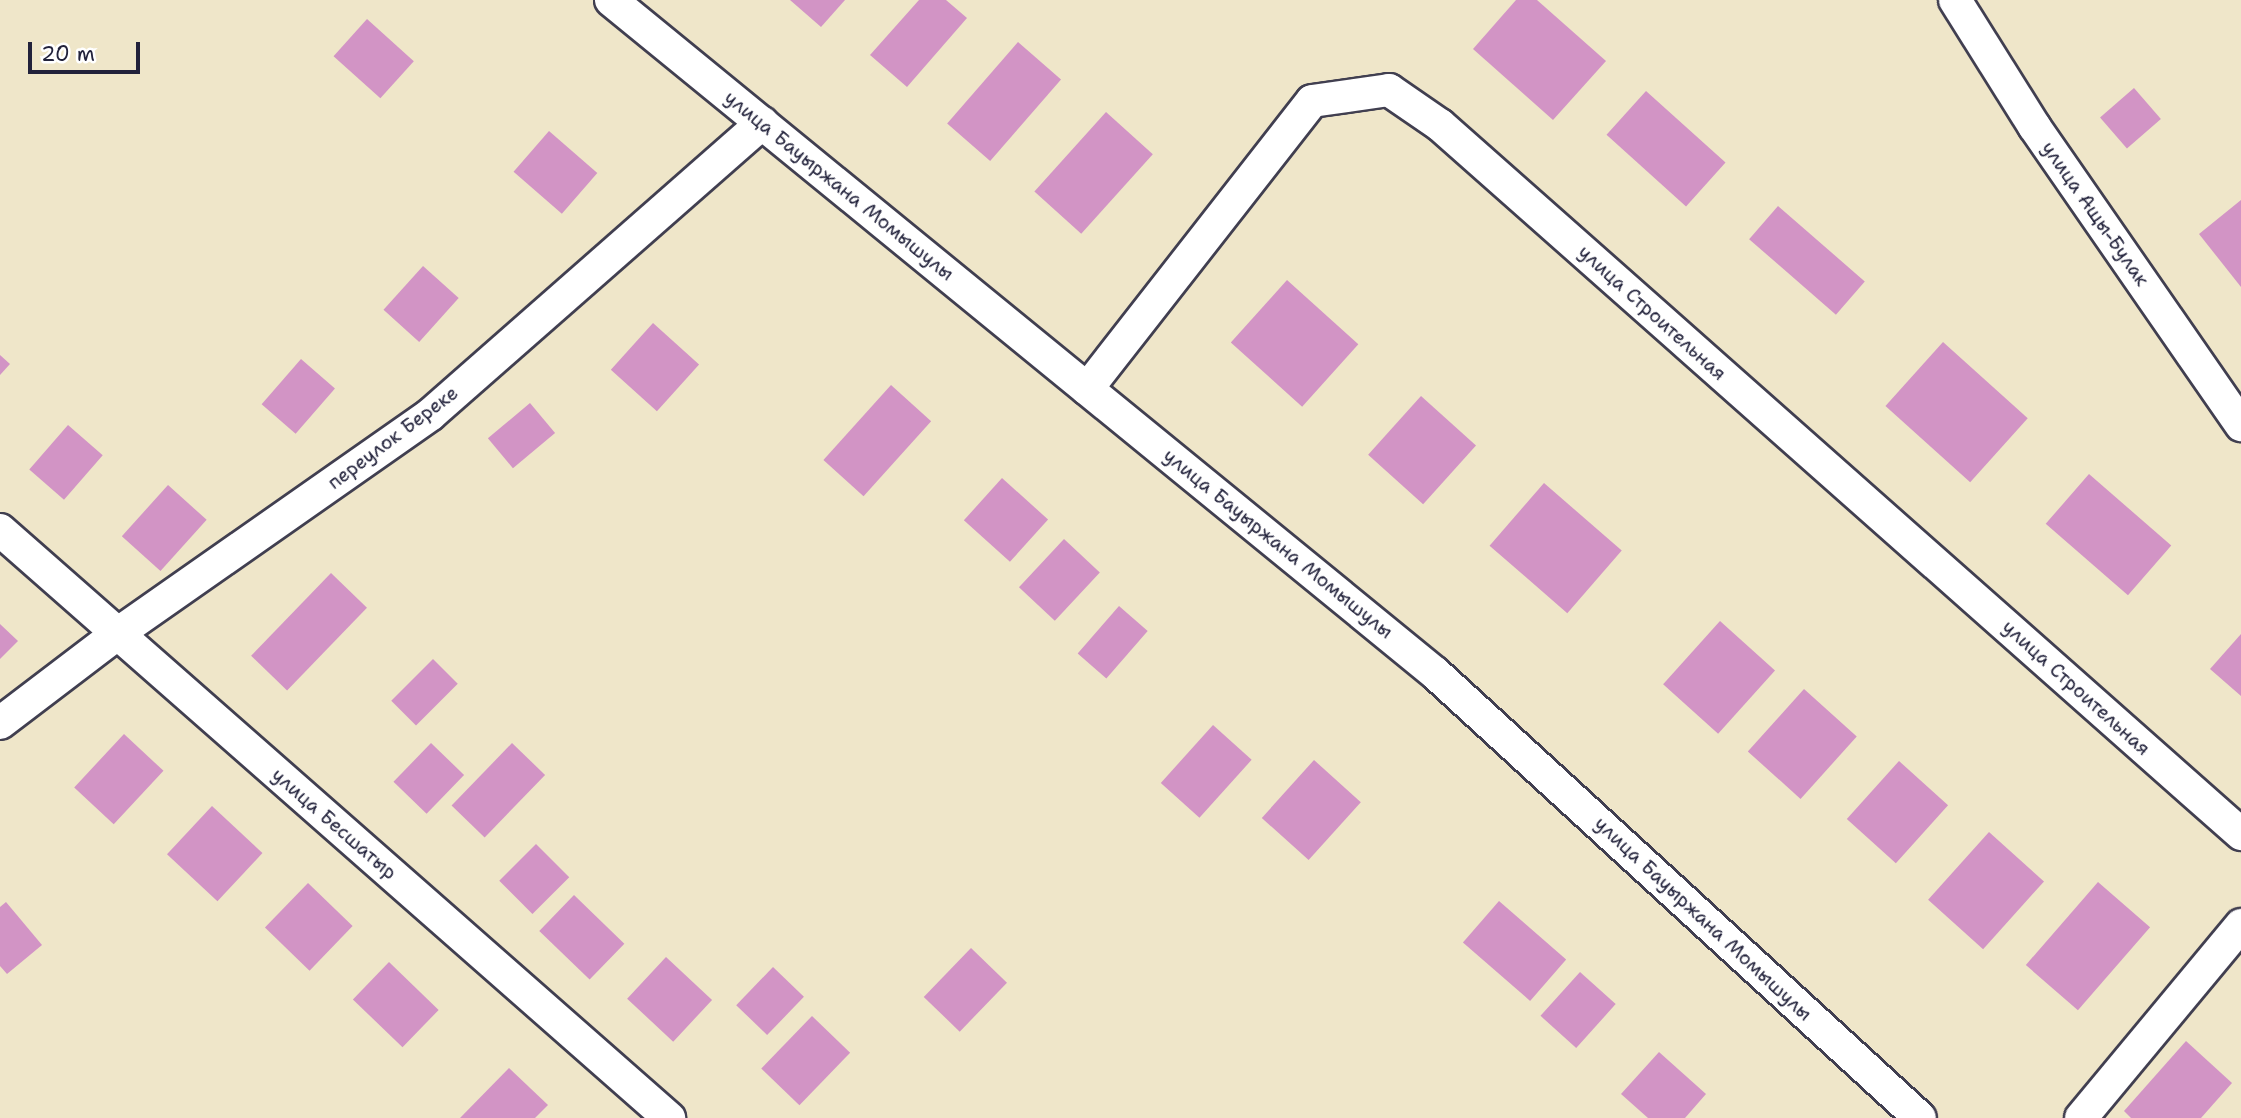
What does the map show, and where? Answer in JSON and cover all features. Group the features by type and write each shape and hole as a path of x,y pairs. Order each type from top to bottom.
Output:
{"street":[{"name":"улица Бауыржана Момышулы","path":"611,0 1435,673 1920,1118"},
{"name":"улица Ащы-Булак","path":"1955,0 2034,126 2241,425"},
{"name":"улица Строительная","path":"1087,389 1312,102 1389,90 1440,125 2241,834"},
{"name":"переулок Береке","path":"0,723 117,634 431,415 762,123"},
{"name":"улица Бесшатыр","path":"0,530 669,1118"},
{"path":"2081,1118 2241,925"}],"building":[{"path":"790,0 845,0 821,27"},
{"path":"919,0 946,0 967,18 907,87 870,55"},
{"path":"1516,0 1537,0 1606,61 1553,120 1473,49"},
{"path":"367,19 414,61 380,98 334,56"},
{"path":"1018,42 1061,79 990,161 947,124"},
{"path":"2134,88 2161,119 2127,148 2100,118"},
{"path":"1646,91 1726,163 1686,206 1607,135"},
{"path":"1106,112 1153,154 1081,234 1034,192"},
{"path":"549,131 597,173 562,214 514,172"},
{"path":"2241,200 2241,287 2199,234"},
{"path":"1778,206 1865,281 1836,315 1749,239"},
{"path":"423,266 459,298 419,342 384,310"},
{"path":"1287,280 1358,344 1302,407 1231,342"},
{"path":"653,323 699,364 657,411 611,370"},
{"path":"1943,342 2028,418 1970,482 1885,406"},
{"path":"0,355 10,364 0,375"},
{"path":"301,359 335,389 296,434 262,404"},
{"path":"891,385 931,421 864,496 823,460"},
{"path":"1421,396 1476,446 1423,504 1368,455"},
{"path":"530,403 555,433 513,468 488,438"},
{"path":"68,425 103,455 64,500 29,470"},
{"path":"2089,474 2171,546 2128,595 2046,524"},
{"path":"1002,478 1048,519 1010,562 964,520"},
{"path":"1544,483 1622,551 1567,613 1490,546"},
{"path":"168,485 207,520 160,571 122,536"},
{"path":"1064,539 1100,572 1055,621 1019,587"},
{"path":"331,573 367,608 287,690 251,656"},
{"path":"1119,606 1148,631 1106,678 1078,654"},
{"path":"1720,621 1775,671 1718,734 1663,684"},
{"path":"0,624 18,641 0,659"},
{"path":"2241,634 2241,696 2210,669"},
{"path":"433,659 458,684 416,725 391,701"},
{"path":"1804,689 1857,737 1801,799 1748,751"},
{"path":"1213,725 1252,760 1199,818 1161,783"},
{"path":"124,734 163,771 114,824 74,787"},
{"path":"431,743 464,775 427,814 393,782"},
{"path":"512,743 545,775 485,838 452,806"},
{"path":"1314,760 1361,802 1309,860 1262,818"},
{"path":"1899,761 1948,805 1896,863 1847,819"},
{"path":"212,806 262,853 217,901 167,854"},
{"path":"1989,832 2044,882 1983,949 1928,900"},
{"path":"536,844 569,877 532,914 499,881"},
{"path":"2098,882 2150,927 2078,1010 2026,965"},
{"path":"308,883 353,926 310,971 265,928"},
{"path":"574,895 624,944 590,980 539,931"},
{"path":"1499,901 1566,959 1530,1001 1463,943"},
{"path":"6,902 42,945 7,974 0,966 0,907"},
{"path":"971,948 1007,983 960,1032 924,997"},
{"path":"666,957 712,1000 673,1042 627,999"},
{"path":"389,962 439,1010 403,1047 353,999"},
{"path":"773,967 804,997 767,1035 736,1005"},
{"path":"1580,972 1616,1004 1576,1048 1541,1016"},
{"path":"812,1016 850,1053 799,1105 761,1069"},
{"path":"2186,1041 2232,1083 2201,1118 2131,1118 2124,1111"},
{"path":"1659,1052 1706,1094 1685,1118 1648,1118 1621,1094"},
{"path":"509,1068 548,1105 535,1118 460,1118"}]}
